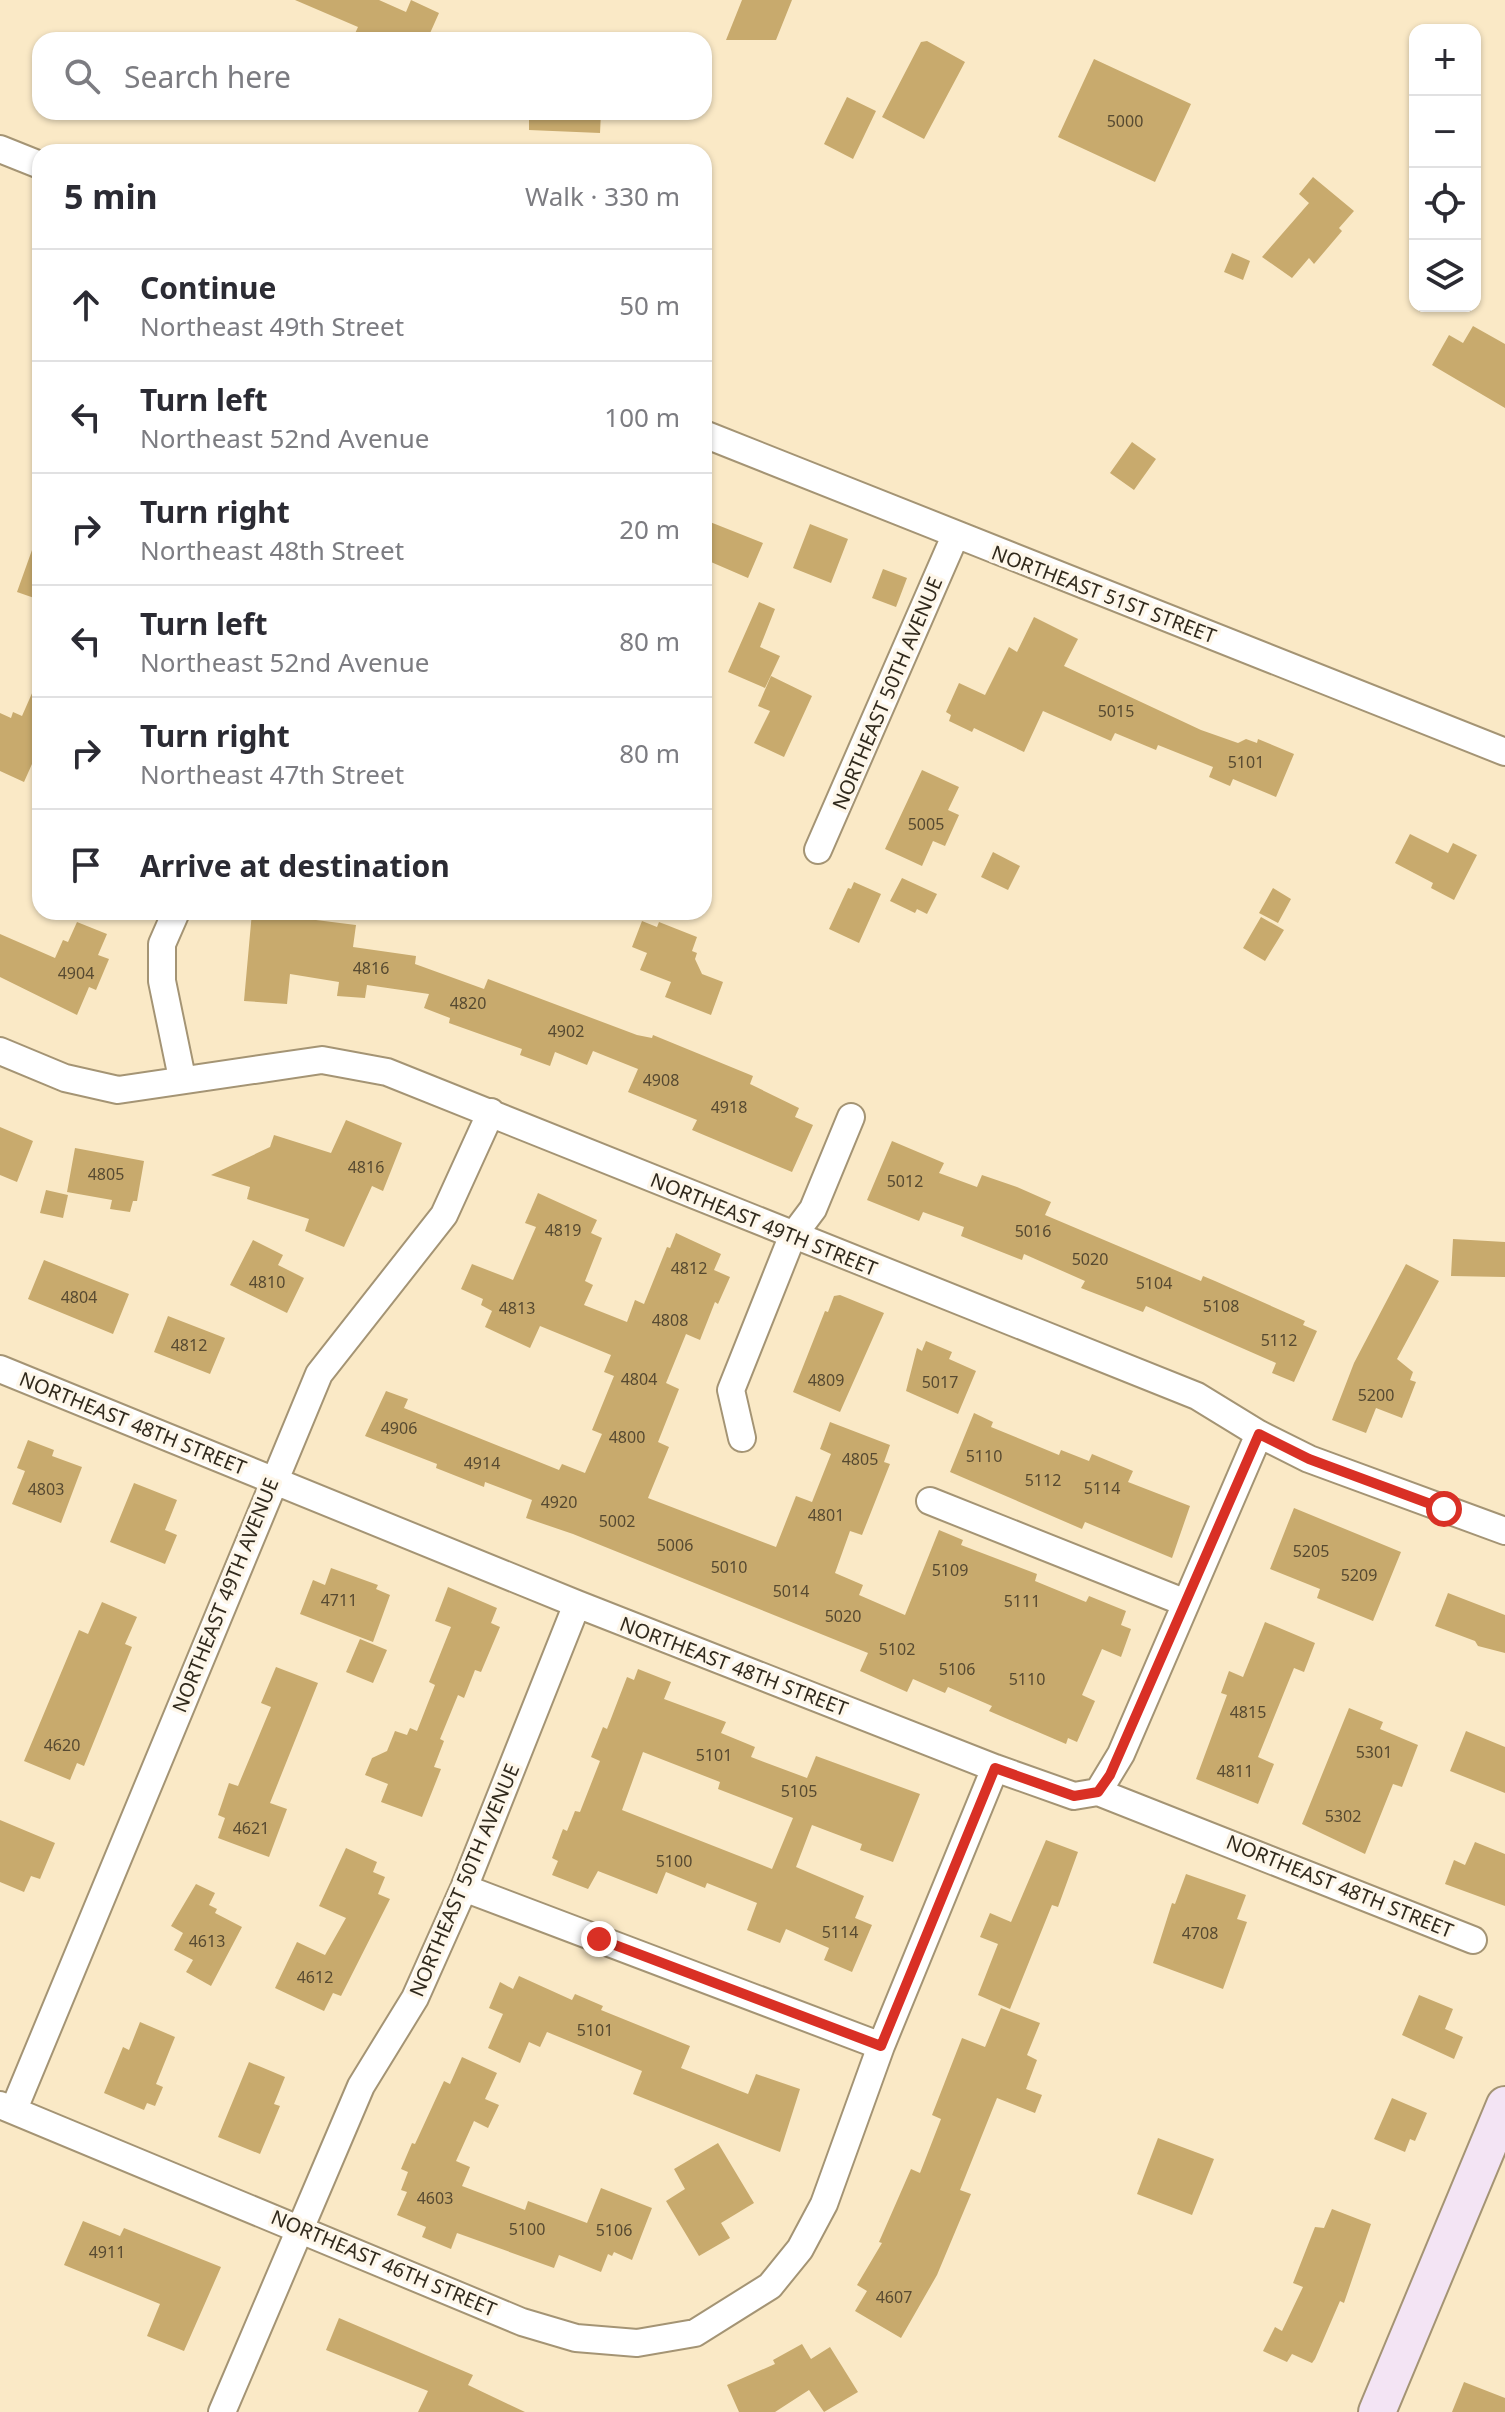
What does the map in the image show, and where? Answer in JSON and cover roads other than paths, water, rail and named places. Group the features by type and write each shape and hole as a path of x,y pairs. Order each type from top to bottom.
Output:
{"street":[{"path":"0,149 32,162"},
{"name":"NORTHEAST 51ST STREET","path":"712,437 1505,752"},
{"name":"NORTHEAST 50TH AVENUE","path":"818,850 955,536"},
{"path":"172,920 162,944 162,981 182,1078"},
{"name":"NORTHEAST 49TH STREET","path":"0,1051 65,1078 118,1090 182,1078 322,1060 387,1072 792,1237 1197,1396 1259,1434 1309,1459 1505,1531"},
{"name":"NORTHEAST 49TH AVENUE","path":"7,2107 319,1374 444,1215 491,1112"},
{"path":"742,1438 731,1390 792,1237 813,1209 851,1117"},
{"name":"NORTHEAST 48TH STREET","path":"0,1369 577,1604 995,1768 1074,1796 1098,1792 1473,1940"},
{"path":"1098,1792 1121,1754 1259,1434"},
{"path":"930,1501 1186,1603"},
{"name":"NORTHEAST 50TH AVENUE","path":"222,2412 361,2086 415,1998 464,1888 577,1604"},
{"name":"NORTHEAST 46TH STREET","path":"7,2107 522,2322 576,2338 637,2343 695,2333 770,2286 800,2249 824,2204 881,2046 995,1768"},
{"path":"464,1888 881,2046"},
{"path":"1377,2412 1505,2105"}]}
